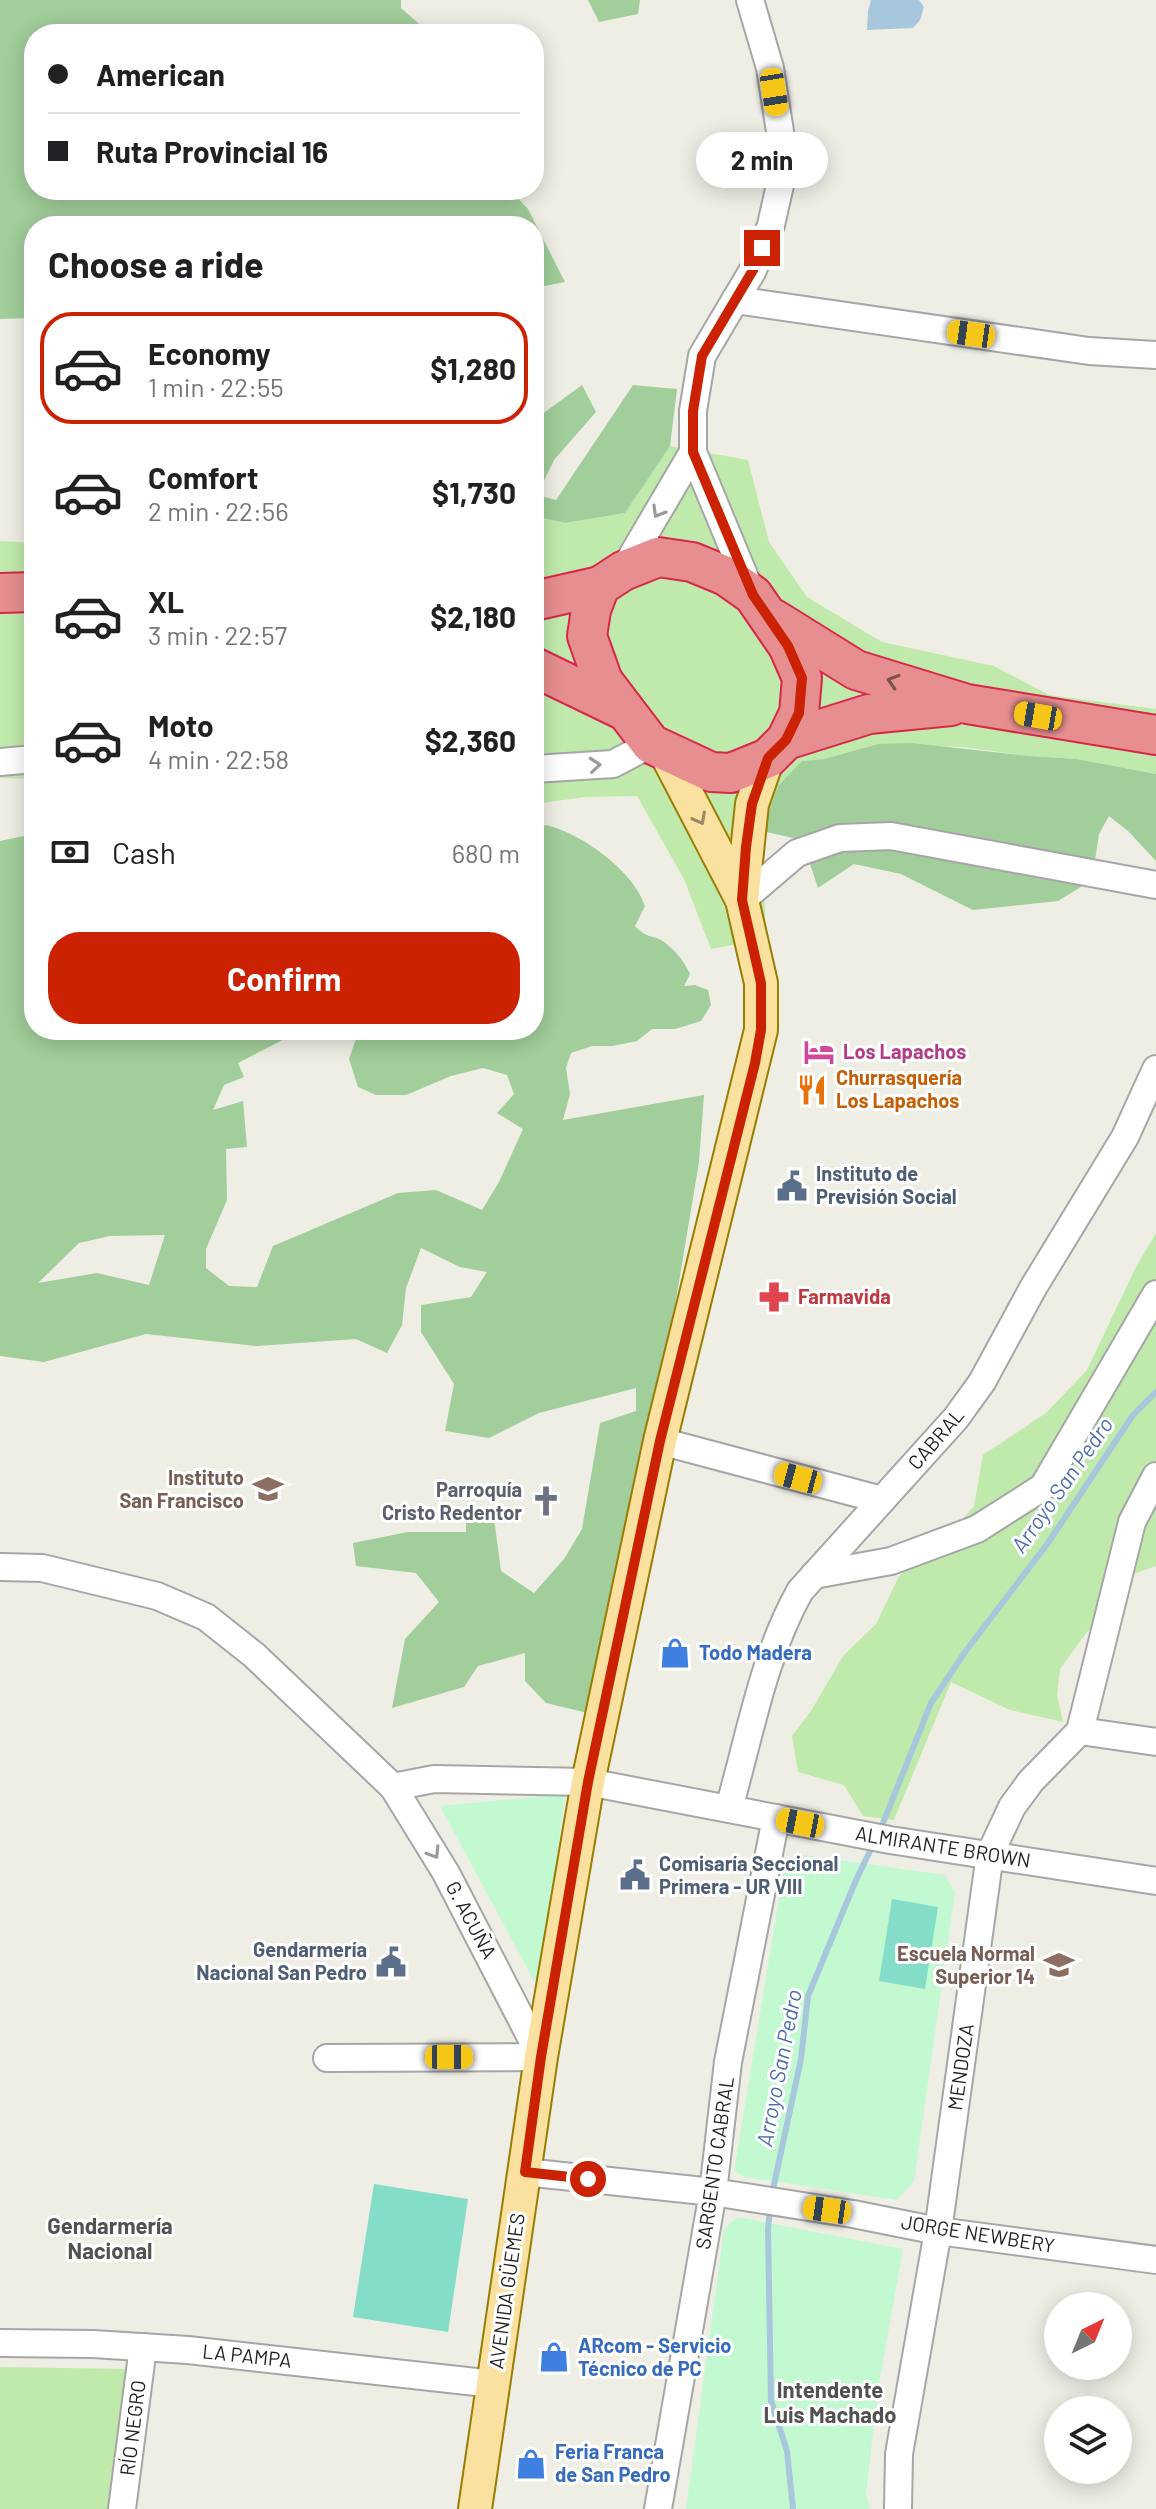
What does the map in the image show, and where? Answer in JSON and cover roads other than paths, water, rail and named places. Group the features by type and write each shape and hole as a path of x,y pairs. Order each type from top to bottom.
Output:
{"highway":[{"path":"544,598 611,579 658,557 692,562 726,576 761,605 856,670 967,704 1156,735"},
{"path":"611,579 591,610 587,636 603,681 623,710 657,747 711,772 731,773 777,749 869,714 967,704"},
{"path":"0,593 24,592"},
{"path":"761,605 788,646 802,678 799,713 777,749"},
{"path":"544,672 623,710"}],"main road":[{"name":"AVENIDA GÜEMES","path":"483,2505 494,2384 541,2057 588,1782 660,1441 761,1030 761,983 742,900 657,747"},
{"name":"AVENIDA GÜEMES","path":"742,900 752,804 777,749"}],"street":[{"path":"750,0 770,68 785,163 771,225 753,270 702,356 693,411 693,452 761,605"},
{"path":"735,300 1089,351 1156,355"},
{"path":"611,579 693,452"},
{"path":"544,768 613,764 657,747"},
{"path":"0,762 24,760"},
{"path":"742,900 797,853 840,838 891,836 1156,885"},
{"name":"CABRAL","path":"729,1808 782,1623 800,1591 956,1418 982,1382 1033,1288 1125,1137 1156,1069"},
{"path":"814,1575 891,1561 977,1529 1043,1487 1156,1294"},
{"path":"660,1441 882,1500"},
{"path":"1156,1476 1132,1522 1080,1731 1156,1742"},
{"name":"G. ACUÑA","path":"0,1567 42,1568 157,1596 206,1617 254,1655 393,1787 446,1873 541,2057"},
{"name":"MENDOZA","path":"900,2508 899,2454 938,2231 990,1854 1012,1807 1031,1781 1080,1731"},
{"name":"ALMIRANTE BROWN","path":"393,1787 434,1779 588,1782 890,1840 1156,1881"},
{"name":"SARGENTO CABRAL","path":"658,2509 713,2192 728,2062 776,1818"},
{"path":"327,2058 541,2057"},
{"path":"525,2172 713,2192"},
{"name":"JORGE NEWBERY","path":"713,2192 938,2231 1156,2260"},
{"name":"LA PAMPA","path":"0,2343 143,2347 494,2384"},
{"name":"RÍO NEGRO","path":"122,2509 143,2347"}],"waterway":[{"name":"Arroyo San Pedro","path":"879,1833 931,1703 965,1652 1048,1543 1133,1415 1156,1392"},
{"name":"Arroyo San Pedro","path":"772,2194 801,2059 808,1996 874,1843"},
{"name":"Arroyo San Pedro","path":"770,2209 771,2401 787,2451 793,2509"}],"place":[{"name":"Los Lapachos","path":"819,1052"},
{"name":"Churrasquería Los Lapachos","path":"812,1090"},
{"name":"Instituto de Previsión Social","path":"792,1186"},
{"name":"Farmavida","path":"774,1297"},
{"name":"Instituto San Francisco","path":"268,1489"},
{"name":"Parroquía Cristo Redentor","path":"546,1501"},
{"name":"Todo Madera","path":"675,1653"},
{"name":"Comisaría Seccional Primera - UR VIII","path":"635,1875"},
{"name":"Gendarmería Nacional San Pedro","path":"391,1962"},
{"name":"Escuela Normal Superior 14","path":"1059,1965"},
{"name":"ARcom - Servicio Técnico de PC","path":"554,2357"},
{"name":"Feria Franca de San Pedro","path":"531,2464"}],"district":[{"name":"Gendarmería Nacional","path":"110,2238"},
{"name":"Intendente Luis Machado","path":"830,2402"}]}
